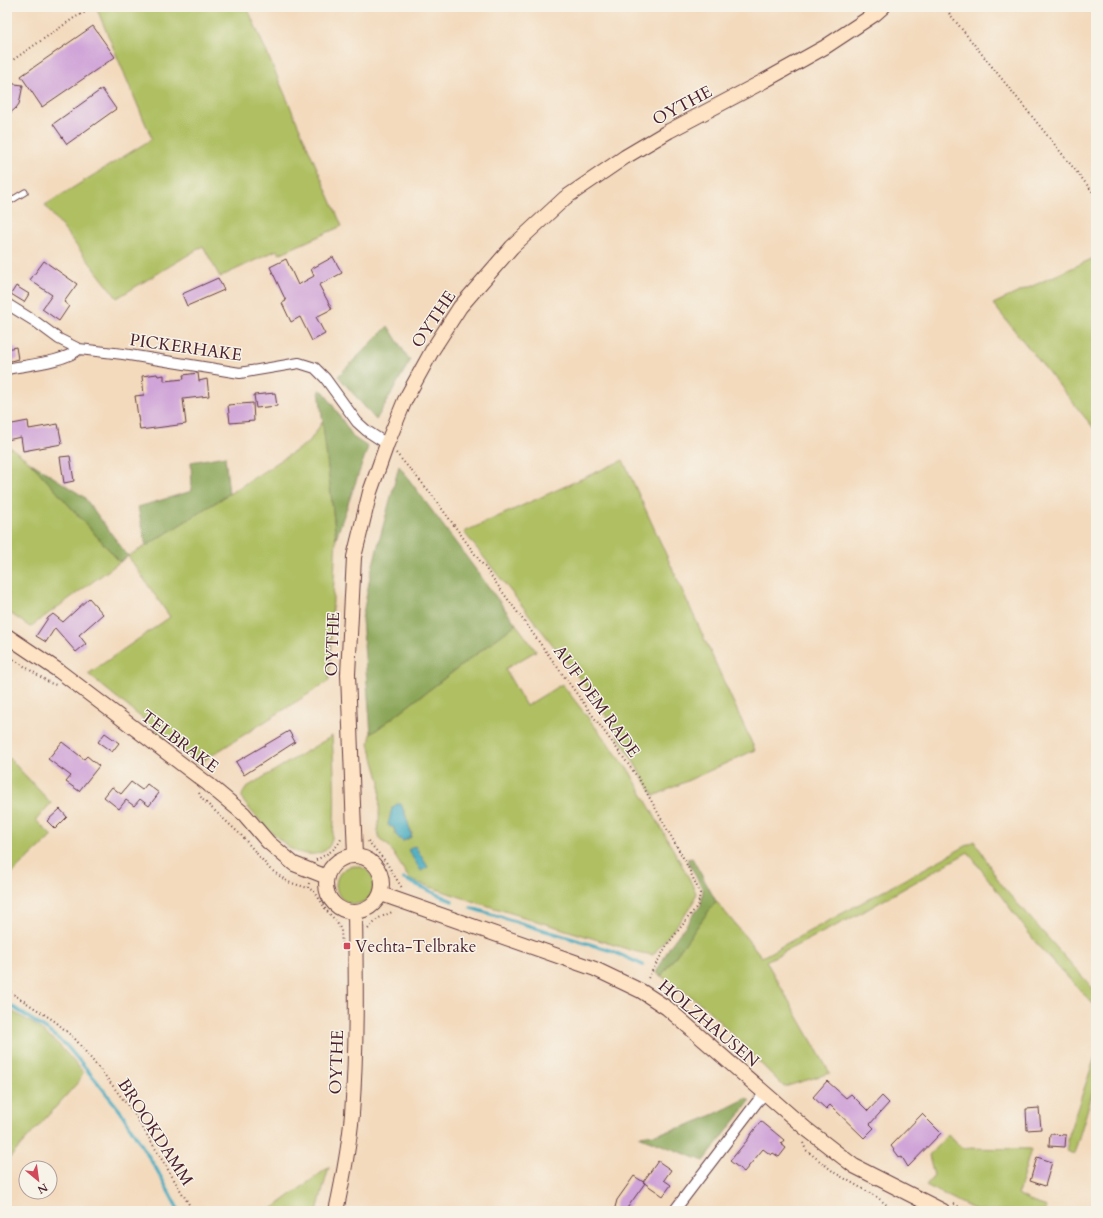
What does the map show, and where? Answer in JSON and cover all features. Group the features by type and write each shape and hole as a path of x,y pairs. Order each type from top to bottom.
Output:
{"main road":[{"name":"OYTHE","path":"355,856 348,674 354,557 370,492 387,444 405,400 433,349 460,307 512,247 565,198 625,157 669,131 825,47 875,14 883,7"},
{"name":"TELBRAKE","path":"7,636 59,671 208,784 244,814 273,846 294,864 327,877"},
{"path":"355,856 372,862 378,869 382,886 381,894 371,907 363,911 355,912 343,910 332,902 327,890 327,877 331,868 338,862 355,856"},
{"name":"HOLZHAUSEN","path":"381,894 595,969 641,991 667,1008 805,1128 854,1166 943,1211"},
{"name":"OYTHE","path":"336,1211 347,1156 352,1115 356,1050 355,912"}],"street":[{"name":"PICKERHAKE","path":"7,304 36,322 59,339 79,349 123,354 240,373 299,363 315,368 325,378 357,422 387,444"},
{"path":"7,369 55,360 75,354 79,349"},
{"path":"674,1211 756,1102 765,1094"}],"lane":[{"path":"7,203 24,192"}],"path":[{"path":"7,64 74,18 95,7"},
{"path":"944,7 1096,196"},
{"name":"AUF DEM RADE","path":"387,444 405,462 429,491 639,779 685,861 700,893 698,905 667,945 641,991"},
{"path":"7,655 57,686"},
{"path":"197,790 202,799 241,835 270,869 288,882 308,888 315,892 341,930 342,952"},
{"path":"308,888 312,871 317,859 332,852 339,844 341,832"},
{"name":"BROOKDAMM","path":"7,990 56,1022 76,1040 135,1115 193,1211"}],"green space":[{"path":"96,7 247,7 342,226 279,254 277,250 220,277 203,246 117,298 45,205 152,139"},
{"path":"1096,257 1096,431 993,304"},
{"path":"388,326 410,361 376,420 338,376"},
{"path":"319,390 324,392 354,438 368,447 336,538"},
{"path":"323,421 336,538 329,681 198,764 88,674 170,617 128,556 229,494 309,442"},
{"path":"7,445 30,462 120,562 30,627 7,611"},
{"path":"225,456 229,494 146,546 138,507 192,491 191,462"},
{"path":"623,460 755,750 654,796 597,701 464,532"},
{"path":"30,462 84,497 128,556 120,562"},
{"path":"399,466 516,624 371,734 362,619 371,572"},
{"path":"516,624 536,651 505,669 526,706 562,684 630,772 689,878 696,893 693,904 653,955 637,952 472,901 410,880 388,845 380,840 377,831 379,820 380,782 369,744 371,734","holes":["405,811 407,823 412,833 411,837 403,841 395,834 394,828 388,825 391,817","415,846 428,867 408,850"]},
{"path":"332,736 334,813 331,841 328,848 320,853 302,853 293,850 265,826 244,803 242,795 247,787"},
{"path":"9,758 51,803 36,820 52,836 7,878 7,760"},
{"path":"975,841 1001,885 1096,992 1096,1007 1040,948 968,852 861,913 766,961 830,1073 784,1087 704,1006 661,976 716,901 762,957"},
{"path":"692,858 716,901 661,976 656,973 670,946 701,905 703,890 687,859"},
{"path":"351,866 359,866 369,871 373,878 373,892 369,899 359,904 351,904 341,899 339,896 336,889 336,881 341,871 344,869"},
{"path":"8,1009 35,1025 59,1045 83,1072 80,1080 7,1161 7,1010"},
{"path":"1096,1054 1096,1081 1074,1154 1066,1151 1070,1130"},
{"path":"747,1098 750,1101 704,1161 638,1136 667,1131 694,1123"},
{"path":"948,1135 962,1148 1031,1149 1018,1194 1032,1202 1047,1207 1046,1211 977,1211 926,1185 934,1176 929,1155"},
{"path":"329,1167 317,1211 269,1211"}],"water":[{"path":"397,804 401,804 408,821 411,835 411,837 403,841 399,839 394,828 388,825 392,808"},
{"path":"415,846 428,867 421,871 408,850"}],"building":[{"path":"93,26 115,57 42,107 21,76"},
{"path":"7,83 23,85 19,104 7,116"},
{"path":"102,89 116,109 67,144 53,124"},
{"path":"333,257 342,273 319,285 332,309 316,317 325,334 312,341 300,317 291,322 282,303 286,301 270,267 286,259 298,285 314,276 311,269"},
{"path":"44,261 77,284 64,302 69,306 59,321 42,309 52,295 30,280"},
{"path":"218,278 224,290 187,306 182,294"},
{"path":"16,286 29,294 24,302 11,294"},
{"path":"16,347 18,359 7,362 7,349"},
{"path":"198,373 199,381 207,379 209,396 183,399 186,424 140,430 135,396 144,395 142,376 157,374 158,376 164,375 164,381 184,379 183,375"},
{"path":"275,393 277,406 256,408 254,395"},
{"path":"253,403 254,421 230,423 228,405"},
{"path":"28,421 29,429 58,424 62,444 23,451 21,437 7,440 7,425"},
{"path":"70,456 74,481 64,483 60,457"},
{"path":"89,598 103,614 79,635 86,644 76,652 55,628 46,642 36,636 48,618 53,614 63,622"},
{"path":"289,731 295,742 244,775 236,762"},
{"path":"105,733 119,743 112,752 98,742"},
{"path":"62,742 84,759 87,756 99,766 79,791 66,782 71,776 48,759"},
{"path":"131,782 142,790 147,784 159,793 149,806 140,799 134,806 126,800 119,809 104,797 112,787 121,794"},
{"path":"60,809 67,817 55,829 47,821"},
{"path":"827,1081 846,1098 851,1094 868,1111 882,1096 889,1103 870,1124 874,1128 864,1138 830,1105 826,1109 813,1097"},
{"path":"1039,1108 1041,1129 1027,1130 1026,1109"},
{"path":"922,1114 941,1133 908,1167 902,1157 900,1158 891,1146"},
{"path":"761,1121 784,1140 781,1144 786,1148 779,1157 773,1153 771,1155 763,1149 744,1172 730,1161"},
{"path":"1050,1134 1066,1135 1065,1147 1049,1146"},
{"path":"1037,1157 1052,1162 1045,1186 1030,1181"},
{"path":"658,1161 671,1170 664,1180 671,1185 663,1196 643,1182"},
{"path":"634,1176 645,1183 625,1211 614,1211 617,1200"}],"waterway":[{"path":"404,879 452,901"},
{"path":"471,908 612,951 643,965"},
{"path":"7,1003 47,1030 66,1045 98,1083 121,1112 157,1170 179,1211"}],"place":[{"name":"Vechta-Telbrake","path":"347,946"}]}
